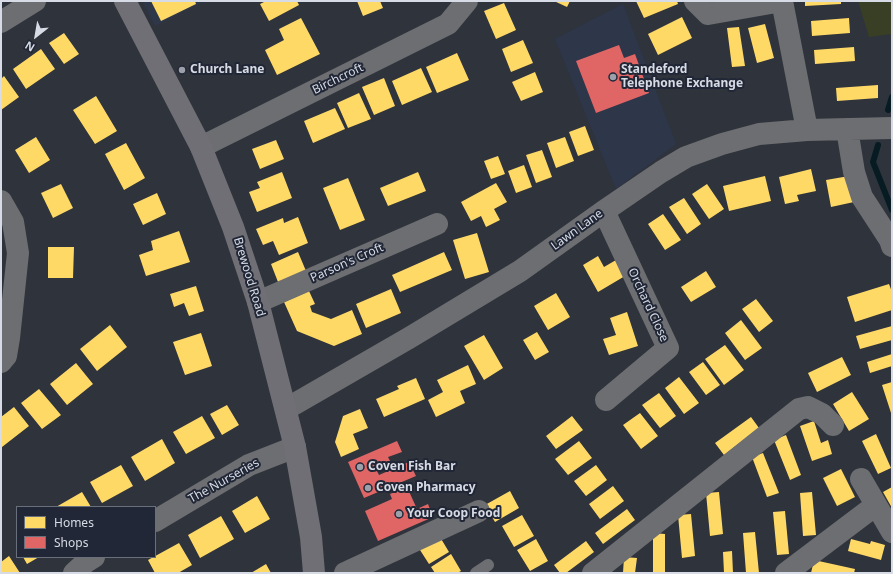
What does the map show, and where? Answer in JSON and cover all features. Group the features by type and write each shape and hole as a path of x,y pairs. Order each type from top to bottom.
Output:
{"street":[{"path":"1,22 35,1"},
{"name":"Brewood Road","path":"125,1 201,147 233,227 258,302 295,447 310,537 314,573"},
{"name":"Birchcroft","path":"201,147 448,24 467,1"},
{"path":"695,1 708,14 782,1 807,130"},
{"name":"Lawn Lane","path":"286,409 409,338 520,271 604,211 686,157 722,144 759,134 807,130 892,128"},
{"path":"847,129 854,172 862,197 890,240 892,246"},
{"path":"1,201 13,222 18,253 9,338 6,356 1,362"},
{"name":"Orchard Close","path":"604,211 668,348 606,400"},
{"name":"Parson's Croft","path":"258,302 437,224"},
{"path":"593,573 799,409 808,407 822,414 833,425"},
{"name":"The Nurseries","path":"156,520 249,465 295,447"},
{"path":"861,479 892,532"},
{"path":"786,573 876,505"},
{"path":"345,573 480,511"},
{"path":"74,573 92,558"}],"lane":[{"path":"476,573 488,565"}],"shaded area":[{"path":"142,1 205,1 155,26"},
{"path":"623,4 676,144 616,189 555,39"}],"green space":[{"path":"858,1 892,1 892,34 869,37"}],"building: Homes":[{"path":"151,1 195,1 196,4 161,21"},
{"path":"266,1 297,1 299,5 269,21 260,4"},
{"path":"357,1 380,1 383,8 363,16"},
{"path":"554,1 570,1 567,7"},
{"path":"636,1 677,1 678,4 644,18"},
{"path":"805,1 841,1 841,4 805,6"},
{"path":"504,3 516,30 496,39 484,11"},
{"path":"682,17 692,38 658,55 648,34"},
{"path":"301,18 320,54 277,75 265,50 284,40 279,29"},
{"path":"849,18 850,33 812,36 811,21"},
{"path":"765,24 774,58 757,63 748,28"},
{"path":"739,27 745,66 732,67 727,28"},
{"path":"64,33 79,54 64,64 49,43"},
{"path":"523,40 533,63 511,72 502,49"},
{"path":"854,47 855,61 815,64 814,50"},
{"path":"41,49 55,69 26,89 13,69"},
{"path":"457,53 469,80 437,93 426,67"},
{"path":"421,68 432,92 402,105 392,81"},
{"path":"535,72 543,92 521,101 512,82"},
{"path":"4,76 19,97 1,110 1,79"},
{"path":"384,78 395,106 374,115 362,87"},
{"path":"878,85 878,98 837,101 836,88"},
{"path":"359,93 371,119 348,128 337,103"},
{"path":"96,96 117,131 95,144 73,110"},
{"path":"335,108 345,129 313,143 304,121"},
{"path":"585,126 594,150 578,156 569,132"},
{"path":"36,137 50,160 29,173 15,150"},
{"path":"565,137 574,161 556,168 547,143"},
{"path":"276,140 284,159 260,169 252,149"},
{"path":"126,143 145,178 124,190 105,154"},
{"path":"542,150 552,177 536,183 526,155"},
{"path":"498,156 505,174 491,179 484,161"},
{"path":"524,165 532,187 516,193 508,171"},
{"path":"811,169 816,191 797,195 799,201 785,204 779,177"},
{"path":"282,172 292,198 257,212 249,192 260,188 257,182"},
{"path":"418,172 426,191 388,206 380,188"},
{"path":"765,176 771,201 729,211 723,186"},
{"path":"849,176 854,202 831,207 826,180"},
{"path":"348,178 365,220 340,230 323,188"},
{"path":"496,183 507,202 494,209 500,220 486,227 481,216 471,221 461,202"},
{"path":"61,184 73,208 53,218 41,193"},
{"path":"707,184 724,209 709,219 692,194"},
{"path":"157,193 166,214 143,225 133,204"},
{"path":"684,198 701,224 687,234 669,207"},
{"path":"663,214 681,240 665,250 648,224"},
{"path":"298,217 308,243 279,255 273,241 263,245 256,229 283,218 284,223"},
{"path":"179,231 190,262 146,276 139,255 153,250 151,241"},
{"path":"477,233 489,272 465,279 453,240"},
{"path":"48,247 74,247 73,278 48,278"},
{"path":"298,252 306,271 278,282 271,264"},
{"path":"444,252 452,270 400,292 392,275"},
{"path":"598,256 604,267 616,260 625,276 598,292 583,265"},
{"path":"706,271 716,287 691,302 681,287"},
{"path":"889,284 892,292 892,310 855,322 847,297"},
{"path":"196,286 204,311 189,316 184,303 174,307 170,294"},
{"path":"391,289 401,313 366,328 356,304"},
{"path":"309,291 315,304 310,306 312,312 331,319 352,310 362,334 334,346 297,331 284,302"},
{"path":"556,293 570,317 548,330 534,306"},
{"path":"756,299 773,321 759,332 742,309"},
{"path":"627,312 638,346 609,355 603,339 616,335 610,318"},
{"path":"741,320 762,348 745,360 725,333"},
{"path":"110,325 127,347 97,371 80,349"},
{"path":"892,326 892,340 860,349 856,336"},
{"path":"537,332 549,352 535,360 523,340"},
{"path":"201,333 212,366 185,375 173,342"},
{"path":"484,335 503,368 484,380 464,346"},
{"path":"725,345 744,370 724,385 705,359"},
{"path":"892,354 892,366 870,373 867,362"},
{"path":"842,357 851,375 817,392 808,373"},
{"path":"703,362 720,385 706,395 689,372"},
{"path":"76,363 93,384 67,405 50,384"},
{"path":"468,365 476,384 460,391 465,403 436,417 428,400 443,392 437,380"},
{"path":"679,377 699,403 684,414 665,388"},
{"path":"416,378 425,399 384,417 376,399 399,389 397,386"},
{"path":"892,382 892,416 882,385"},
{"path":"39,389 61,415 42,429 21,403"},
{"path":"852,392 869,419 849,431 833,404"},
{"path":"659,393 676,416 660,428 642,405"},
{"path":"227,405 239,425 222,435 210,414"},
{"path":"14,407 29,426 2,447 1,417"},
{"path":"360,409 368,428 353,434 359,449 341,457 335,442 343,416"},
{"path":"640,413 658,436 641,449 623,425"},
{"path":"202,416 215,438 186,454 173,432"},
{"path":"572,416 583,430 556,449 546,436"},
{"path":"751,417 759,428 724,455 715,443"},
{"path":"814,421 821,443 828,440 832,454 812,461 800,426"},
{"path":"876,434 891,468 878,474 862,441"},
{"path":"786,435 801,475 790,480 774,440"},
{"path":"162,439 175,463 145,481 131,457"},
{"path":"579,441 592,458 568,475 555,459"},
{"path":"763,453 779,493 767,497 752,457"},
{"path":"121,465 133,486 102,503 90,482"},
{"path":"596,465 607,480 586,496 574,481"},
{"path":"841,469 855,497 837,506 823,478"},
{"path":"613,486 624,501 600,519 589,504"},
{"path":"892,487 892,508 883,492"},
{"path":"510,491 519,508 495,522 485,505"},
{"path":"82,492 90,506 58,506"},
{"path":"719,492 723,534 710,536 706,493"},
{"path":"812,492 816,535 803,536 800,493"},
{"path":"257,496 270,519 245,533 232,511"},
{"path":"627,509 635,520 603,544 595,533"},
{"path":"785,511 789,554 777,555 773,512"},
{"path":"691,514 695,556 682,558 678,515"},
{"path":"522,515 534,536 514,547 502,526"},
{"path":"221,516 234,539 200,558 188,535"},
{"path":"755,532 759,573 746,573 743,533"},
{"path":"653,533 665,534 665,573 653,573"},
{"path":"440,537 449,552 429,564 420,550"},
{"path":"536,539 548,561 530,571 517,550"},
{"path":"851,539 870,544 871,541 885,545 881,560 848,551"},
{"path":"586,541 594,552 566,573 560,573 554,565"},
{"path":"179,543 192,565 178,573 155,573 148,560 156,558 156,556"},
{"path":"732,551 733,573 724,573 723,552"},
{"path":"451,554 461,571 457,573 435,573 431,567"},
{"path":"9,556 20,573 1,573 1,562"},
{"path":"624,557 637,558 635,573 623,573"},
{"path":"24,558 37,558 27,564"},
{"path":"814,560 855,569 854,573 811,573"},
{"path":"266,564 271,573 251,573"}],"building: Shops":[{"name":"Standeford Telephone Exchange","path":"619,45 624,58 635,54 649,93 596,113 576,61"},
{"path":"397,441 402,452 388,457 392,465 377,471 379,475 409,462 416,476 364,498 348,462"},
{"name":"Your Coop Food","path":"407,487 417,509 428,504 433,517 378,541 365,511 392,499 390,494"}],"waterway":[{"path":"888,110 892,97"},
{"path":"878,145 873,162 892,210"}],"place":[{"name":"Church Lane","path":"182,70"},
{"name":"Standeford Telephone Exchange","path":"613,77"},
{"name":"Coven Fish Bar","path":"360,467"},
{"name":"Coven Pharmacy","path":"368,488"},
{"name":"Your Coop Food","path":"399,514"}]}
